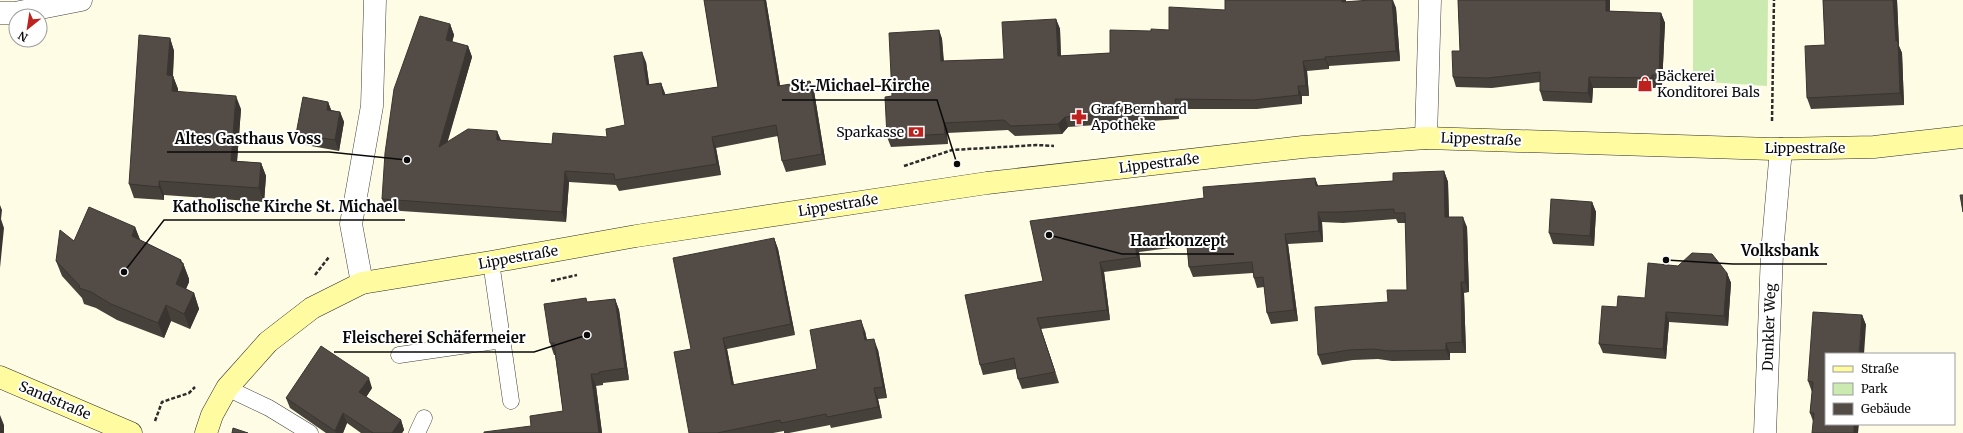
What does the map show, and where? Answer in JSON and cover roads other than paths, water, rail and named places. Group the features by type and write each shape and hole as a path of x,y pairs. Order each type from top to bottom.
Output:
{"main road":[{"name":"Lippestraße","path":"206,433 212,416 227,388 268,342 312,308 362,283 636,236 971,185 1303,147 1426,138 1777,149 1874,147 1963,137"},
{"name":"Sandstraße","path":"0,377 131,433"}],"street":[{"path":"0,13 15,12 81,0"},
{"path":"362,283 351,224 372,106 375,0"},
{"path":"1426,138 1430,0"},
{"name":"Dunkler Weg","path":"1766,433 1777,149"}],"lane":[{"path":"491,262 511,401"},
{"path":"399,355 502,340"},
{"path":"227,388 269,408 310,433"},
{"path":"417,433 424,418"}],"place":[{"name":"Bäckerei Konditorei Bals","path":"1645,84"},
{"name":"Graf Bernhard Apotheke","path":"1079,117"},
{"name":"Sparkasse","path":"916,132"},
{"name":"Altes Gasthaus Voss","path":"407,160"},
{"name":"St.-Michael-Kirche","path":"957,164"},
{"name":"Haarkonzept","path":"1049,235"},
{"name":"Volksbank","path":"1666,260"},
{"name":"Katholische Kirche St. Michael","path":"124,272"},
{"name":"Fleischerei Schäfermeier","path":"587,335"}]}
